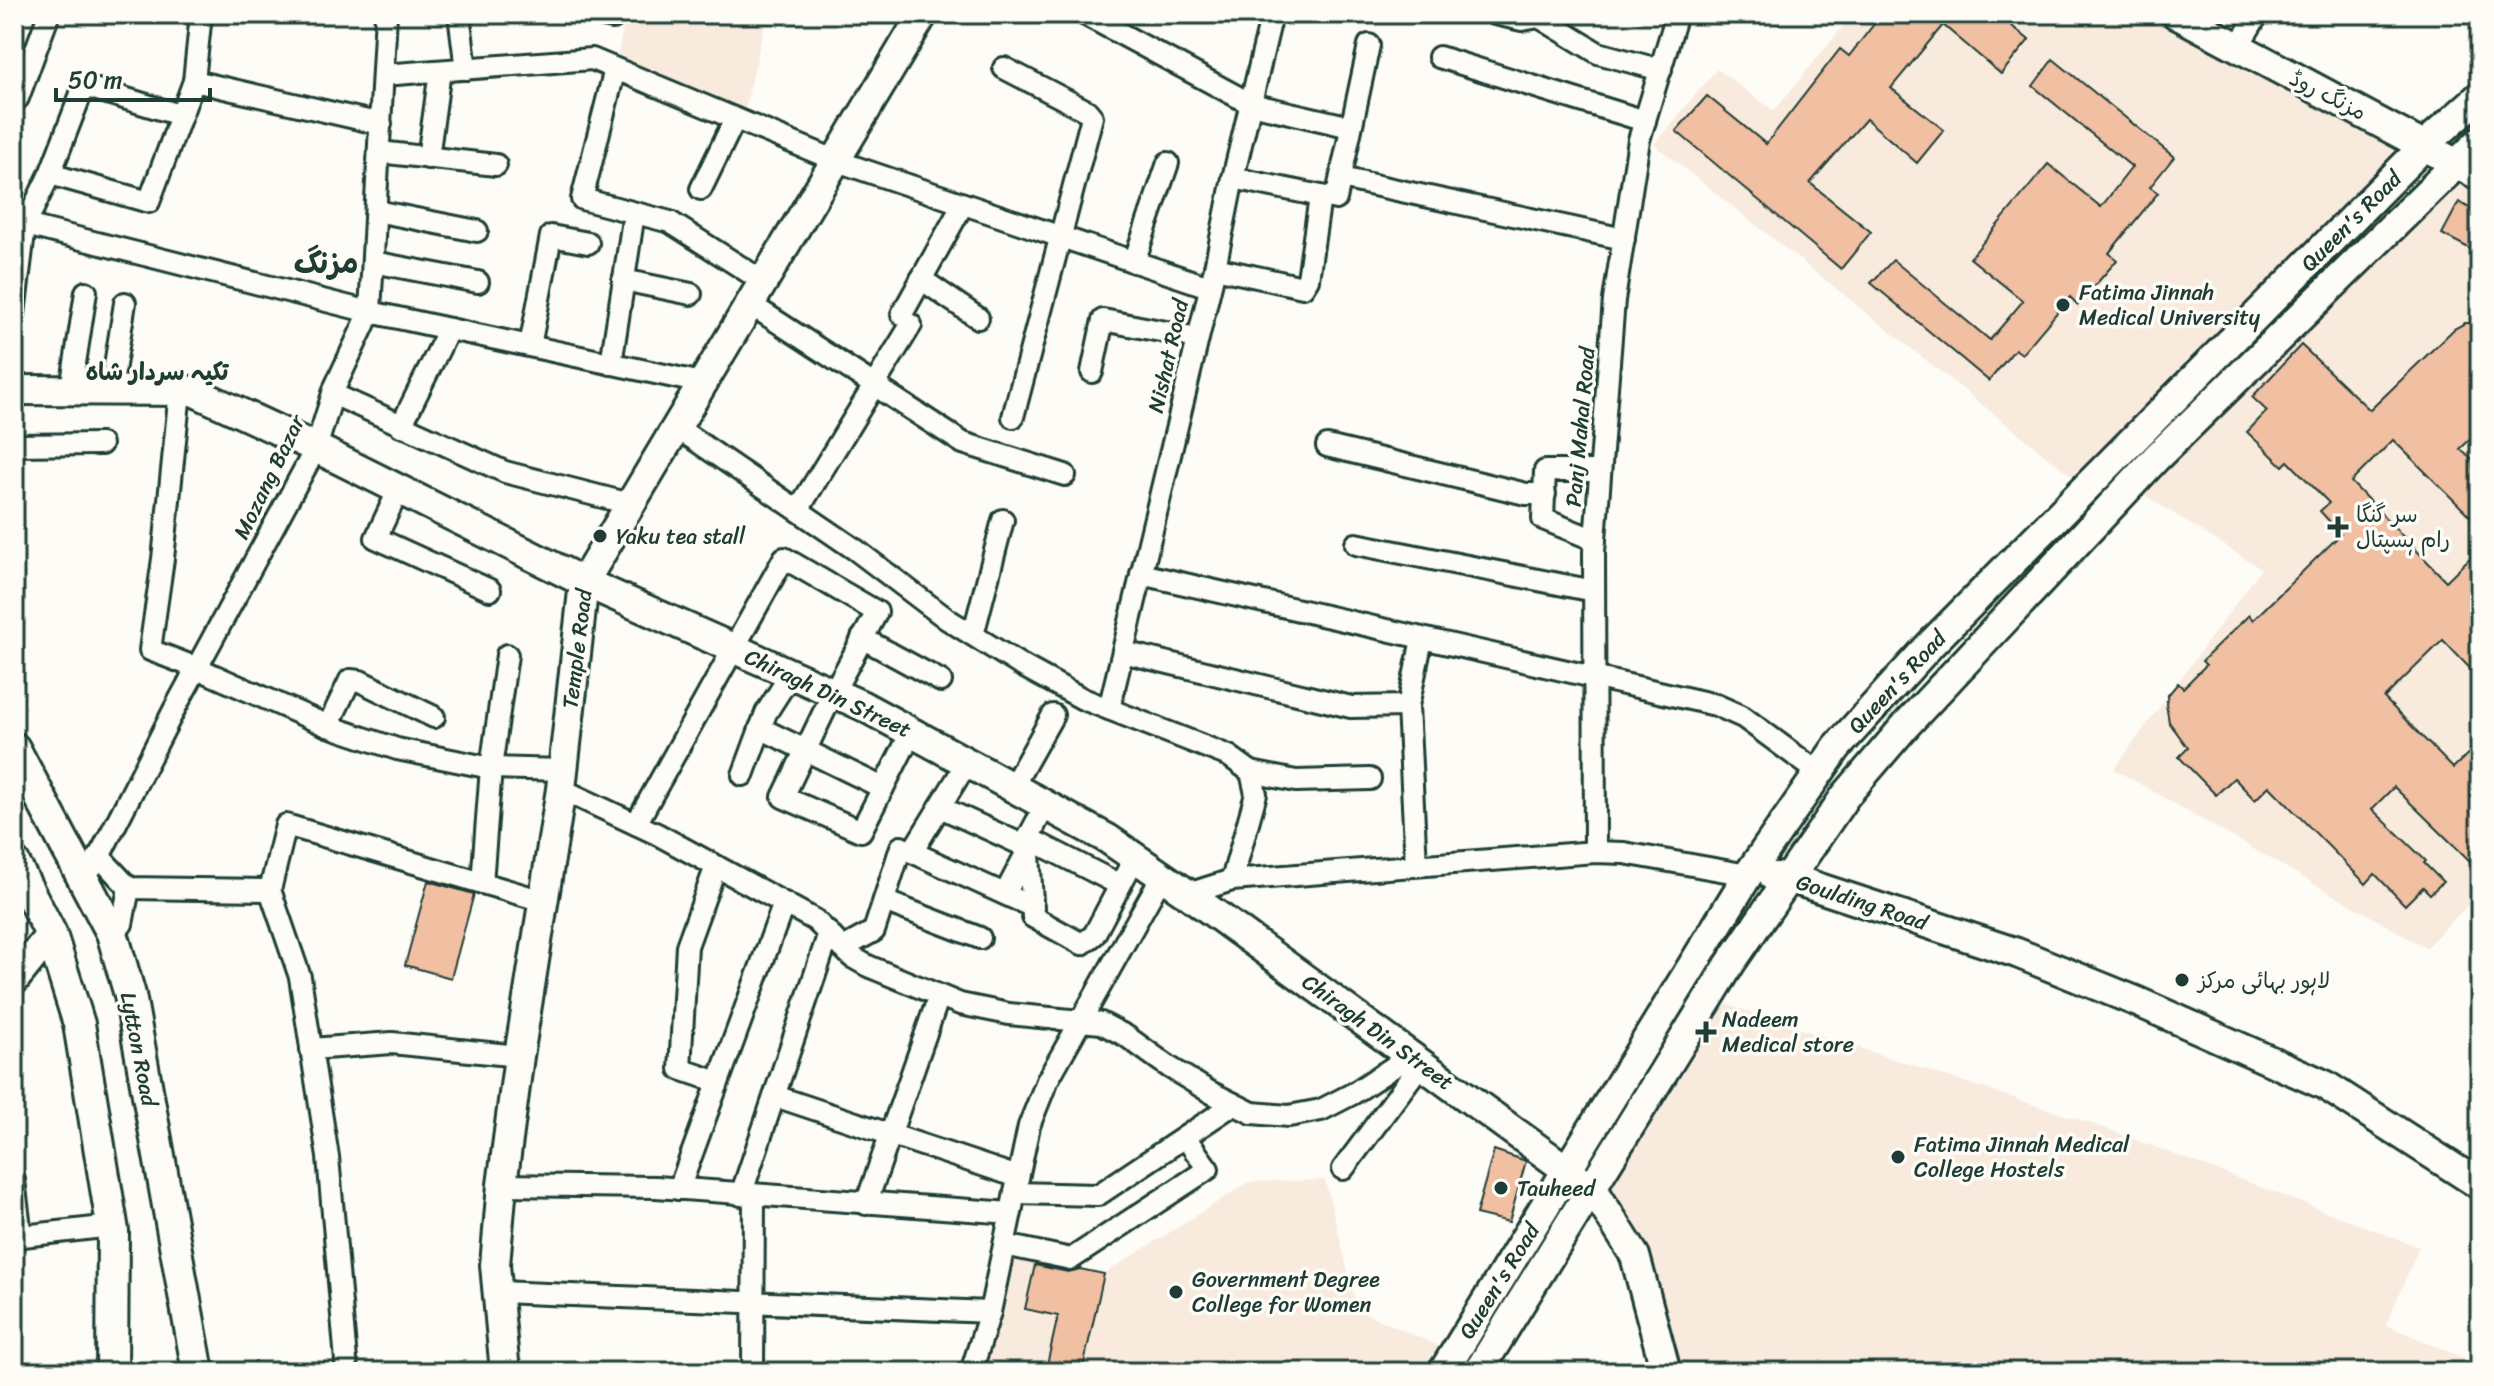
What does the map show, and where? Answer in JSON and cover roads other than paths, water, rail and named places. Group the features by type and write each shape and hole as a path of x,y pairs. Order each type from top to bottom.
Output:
{"main road":[{"name":"Lytton Road","path":"14,748 91,868 112,933 130,995 198,1372"},
{"path":"14,863 51,934 79,1024 112,1229 129,1372"},
{"path":"172,1220 181,1372"},
{"path":"112,1229 112,1372"}],"street":[{"path":"14,97 18,98 49,14"},
{"path":"50,174 149,202 194,81 201,14"},
{"name":"Mozang Bazar","path":"91,868 316,448 333,394 370,312 386,14"},
{"path":"459,14 466,69"},
{"name":"Temple Road","path":"505,1372 495,1265 502,1185 562,780 584,582 923,14"},
{"path":"1084,14 1251,104 1351,127"},
{"name":"Nishat Road","path":"1109,709 1272,14"},
{"path":"1495,14 1522,20 1536,15 1598,53 1661,70"},
{"name":"Panj Mahal Road","path":"1595,852 1595,540 1614,300 1639,140 1677,14"},
{"name":"مزنگ روڈ","path":"2176,14 2468,170"},
{"path":"2237,48 2258,14"},
{"path":"1233,178 1336,199 1369,45"},
{"path":"1439,57 1645,121"},
{"path":"383,75 592,59 837,161 1134,262 1212,278 1303,287 1308,279 1320,197"},
{"path":"1004,68 1087,111 1092,117 1013,417"},
{"path":"615,69 582,199 670,222 874,385 963,443 1065,475"},
{"path":"428,158 440,71"},
{"path":"194,81 381,124"},
{"path":"14,314 19,224 50,174 84,86 180,115"},
{"name":"Queen's Road","path":"1443,1372 1748,875 1837,747 1930,645 2425,145 2480,96"},
{"path":"701,189 735,119"},
{"name":"Queen's Road","path":"1478,1372 1730,964 1856,783 1906,725 2157,457 2468,170 2480,141"},
{"path":"379,152 496,165"},
{"path":"1134,262 1168,163"},
{"path":"1341,178 1624,239"},
{"path":"798,510 874,385 906,320 921,279 963,204"},
{"path":"376,211 477,231"},
{"path":"611,364 634,213"},
{"path":"19,224 370,312 702,383"},
{"path":"530,346 551,236 588,243"},
{"path":"373,262 478,282"},
{"path":"921,279 978,318"},
{"path":"623,280 691,294"},
{"path":"71,389 86,292"},
{"path":"111,390 125,303"},
{"path":"1092,372 1103,320 1197,338"},
{"path":"401,426 449,329"},
{"name":"Chiragh Din Street","path":"14,390 193,391 316,448 584,582 912,731 1135,857 1593,1189"},
{"path":"180,391 163,559 150,650 328,726 397,749 562,780 636,824 815,920 852,957 868,966 960,1004 1009,1014 1101,1023 1126,1036 1169,1067 1252,1113 1289,1116 1321,1110 1415,1060"},
{"path":"333,394 505,472 630,504"},
{"path":"676,427 973,635 1083,699 1229,756 1251,772 1296,781 1370,779"},
{"path":"14,445 101,444"},
{"path":"1327,446 1526,494 1545,494"},
{"path":"1595,540 1543,519 1545,471 1600,471"},
{"path":"399,489 376,538 490,590"},
{"path":"973,635 1003,520"},
{"path":"1356,544 1594,591"},
{"path":"636,824 784,558 877,612 833,693 783,797 861,831 912,731"},
{"path":"1141,574 1716,705 1743,717 1819,773"},
{"path":"862,638 941,681"},
{"path":"1416,865 1408,706 1422,639"},
{"path":"1123,652 1351,707 1408,706"},
{"path":"482,883 491,768 507,655"},
{"path":"743,775 766,713 791,674"},
{"path":"328,726 350,680 360,681 434,717"},
{"path":"1013,786 1053,715"},
{"path":"760,728 883,788"},
{"path":"912,852 968,761"},
{"path":"1232,880 1256,794 1251,772"},
{"path":"1005,894 1046,804"},
{"path":"940,807 1120,885"},
{"path":"347,1372 328,1157 300,977 270,890 286,825 543,901"},
{"path":"1029,843 1033,917 1082,944 1094,935 1135,857"},
{"path":"836,940 874,931 901,847 1033,907"},
{"name":"Goulding Road","path":"1188,894 1232,880 1595,852 1624,853 1748,875 1789,878 2017,953 2311,1078 2480,1185"},
{"path":"716,866 687,946 680,1069 718,1082"},
{"path":"91,868 129,888 270,890"},
{"path":"971,1372 990,1312 1029,1126 1042,1092 1162,876"},
{"path":"112,933 122,924 129,888"},
{"path":"884,901 980,938"},
{"path":"679,1189 784,903"},
{"path":"14,980 51,934"},
{"path":"753,1372 748,1195 775,1096 836,940"},
{"path":"866,1204 939,996"},
{"path":"311,1049 392,1043 519,1056"},
{"path":"1343,1169 1415,1060"},
{"path":"775,1096 890,1135 1015,1195"},
{"path":"502,1185 679,1189 866,1204 1015,1195 1098,1195 1234,1104"},
{"path":"1005,1245 1071,1259 1208,1169 1185,1137"},
{"path":"14,1180 18,1237 112,1229"},
{"path":"1593,1189 1635,1256 1666,1372"},
{"path":"498,1292 990,1312"}],"place":[{"name":"Fatima Jinnah Medical University","path":"2063,305"},
{"name":"سر گنگا رام ہسپتال","path":"2338,527"},
{"name":"Yaku tea stall","path":"600,536"},
{"name":"لاہور بہائی مرکز","path":"2182,980"},
{"name":"Nadeem Medical store","path":"1706,1032"},
{"name":"Fatima Jinnah Medical College Hostels","path":"1898,1157"},
{"name":"Tauheed","path":"1501,1188"},
{"name":"Government Degree College for Women","path":"1176,1292"}],"district":[{"name":"مزنگ","path":"326,263"},
{"name":"تکیہ سردار شاہ","path":"157,372"}]}
